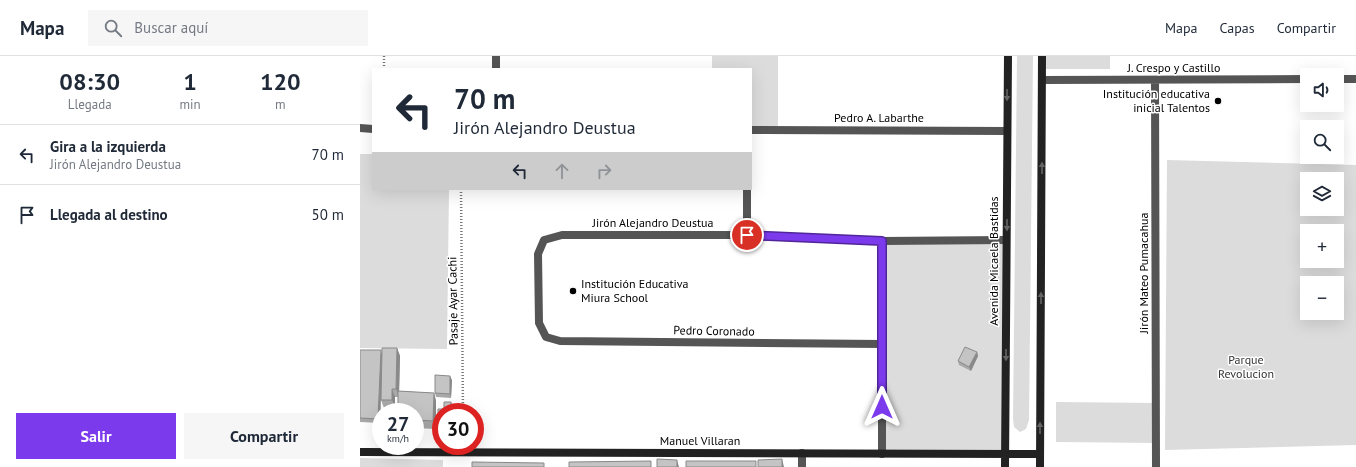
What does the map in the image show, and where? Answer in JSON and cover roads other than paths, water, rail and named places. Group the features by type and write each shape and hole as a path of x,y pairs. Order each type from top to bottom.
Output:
{"main road":[{"name":"Avenida Micaela Bastidas","path":"1005,467 1008,56"},
{"path":"1040,467 1042,56"},
{"name":"Manuel Villaran","path":"360,452 1040,454"}],"street":[{"path":"496,56 496,68"},
{"name":"J. Crespo y Castillo","path":"1042,80 1300,79"},
{"path":"1344,79 1356,79"},
{"name":"Jirón Mateo Pumacahua","path":"1155,80 1156,467"},
{"path":"360,128 372,128"},
{"name":"Pedro A. Labarthe","path":"752,130 1007,131"},
{"path":"747,190 747,235"},
{"name":"Jirón Alejandro Deustua","path":"546,337 539,323 538,254 544,240 562,235 747,235 882,241 1006,240"},
{"path":"882,241 882,454"},
{"name":"Pedro Coronado","path":"546,337 560,341 882,344"},
{"path":"802,453 802,467"}],"place":[{"name":"Institución educativa inicial Talentos","path":"1218,101"},
{"name":"Institución Educativa Miura School","path":"573,291"}],"park label":[{"name":"Parque Revolucion","path":"1246,367"}]}
